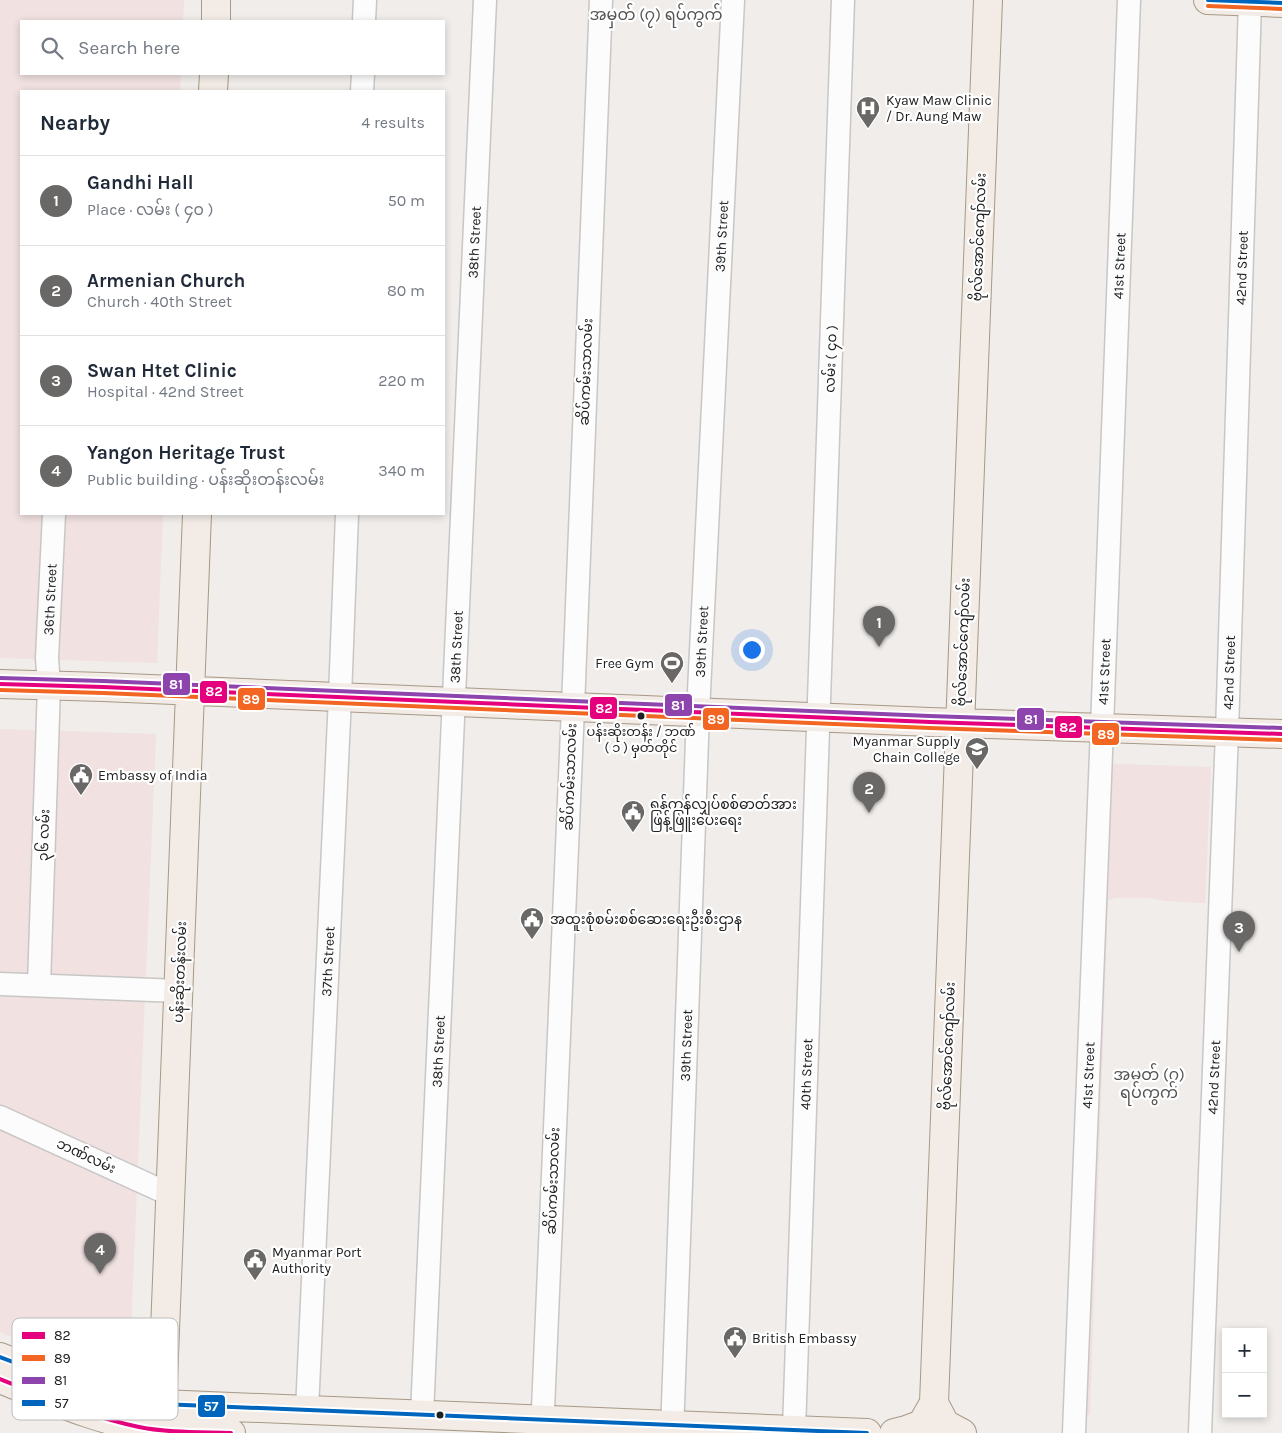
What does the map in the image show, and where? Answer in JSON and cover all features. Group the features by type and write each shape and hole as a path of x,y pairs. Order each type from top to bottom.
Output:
{"main road":[{"path":"216,0 216,20"},
{"name":"ဗိုလ်အောင်ကျော်လမ်း","path":"931,1433 934,1403 988,0"},
{"path":"1208,0 1282,3"},
{"path":"213,90 214,75"},
{"name":"ပန်းဆိုးတန်းလမ်း","path":"166,1318 197,515"},
{"path":"0,684 820,718 1282,734"},
{"path":"0,1357 12,1362"},
{"path":"0,1379 12,1384"},
{"path":"894,1433 922,1424 934,1403"},
{"path":"934,1403 944,1424 962,1433"},
{"path":"161,1422 307,1410 422,1415 542,1426 866,1433"},
{"path":"136,1420 230,1433"}],"street":[{"path":"364,20 365,0"},
{"name":"38th Street","path":"422,1415 485,0"},
{"name":"ဆိပ်ကမ်းသာလမ်း","path":"542,1426 601,0"},
{"name":"39th Street","path":"672,1429 698,712 734,0"},
{"name":"လမ်း ( ၄၀ )","path":"820,718 843,0"},
{"name":"41st Street","path":"1074,1433 1129,0"},
{"name":"42nd Street","path":"1200,1433 1227,732 1250,2"},
{"path":"362,75 362,90"},
{"name":"36th Street","path":"49,686 47,658 54,515"},
{"name":"37th Street","path":"307,1410 340,698 346,515"},
{"name":"၃၆ လမ်း","path":"39,985 49,686"},
{"name":"40th Street","path":"794,1430 820,718"},
{"path":"0,984 179,991"},
{"name":"ဘဏ်လမ်း","path":"0,1116 171,1195"}],"shaded area":[{"path":"0,0 184,0 183,20 20,20 20,75 181,75 180,90 20,90 20,515 163,515 157,663 0,658"},
{"path":"0,729 156,734 131,1318 12,1318 12,1337 0,1332"},
{"path":"1090,763 1211,767 1205,903 1165,901 1149,898 1116,898 1108,900 1090,1415 1063,1414 1077,1155"}],"transit line":[{"name":"57","path":"1208,0 1282,3"},
{"name":"89","path":"1208,6 1282,9"},
{"name":"81","path":"0,678 930,716 1282,728"},
{"name":"82","path":"0,684 930,722 1282,734"},
{"name":"89","path":"0,690 930,728 1282,740"},
{"name":"57","path":"0,1357 12,1362"},
{"name":"82","path":"0,1379 12,1384"},
{"name":"57","path":"178,1405 867,1433"},
{"name":"82","path":"110,1420 162,1430 231,1433"}],"place":[{"name":"Kyaw Maw Clinic / Dr. Aung Maw","path":"868,129"},
{"name":"Gandhi Hall","path":"879,647"},
{"name":"Free Gym","path":"672,684"},
{"name":"ပန်းဆိုးတန်း / ဘဏ် ( ၁ ) မှတ်တိုင်","path":"641,716"},
{"name":"Myanmar Supply Chain College","path":"977,770"},
{"name":"Embassy of India","path":"81,796"},
{"name":"Armenian Church","path":"869,813"},
{"name":"ရန်ကုန်လျှပ်စစ်ဓာတ်အား ဖြန့်ဖြူးပေးရေး","path":"633,833"},
{"name":"အထူးစုံစမ်းစစ်ဆေးရေးဦးစီးဌာန","path":"532,940"},
{"name":"Swan Htet Clinic","path":"1239,952"},
{"name":"Yangon Heritage Trust","path":"100,1274"},
{"name":"Myanmar Port Authority","path":"255,1281"},
{"name":"British Embassy","path":"735,1359"}],"district":[{"name":"အမှတ် (၇) ရပ်ကွက်","path":"656,14"},
{"name":"အမှတ် (၇) ရပ်ကွက်","path":"1149,1083"}]}
